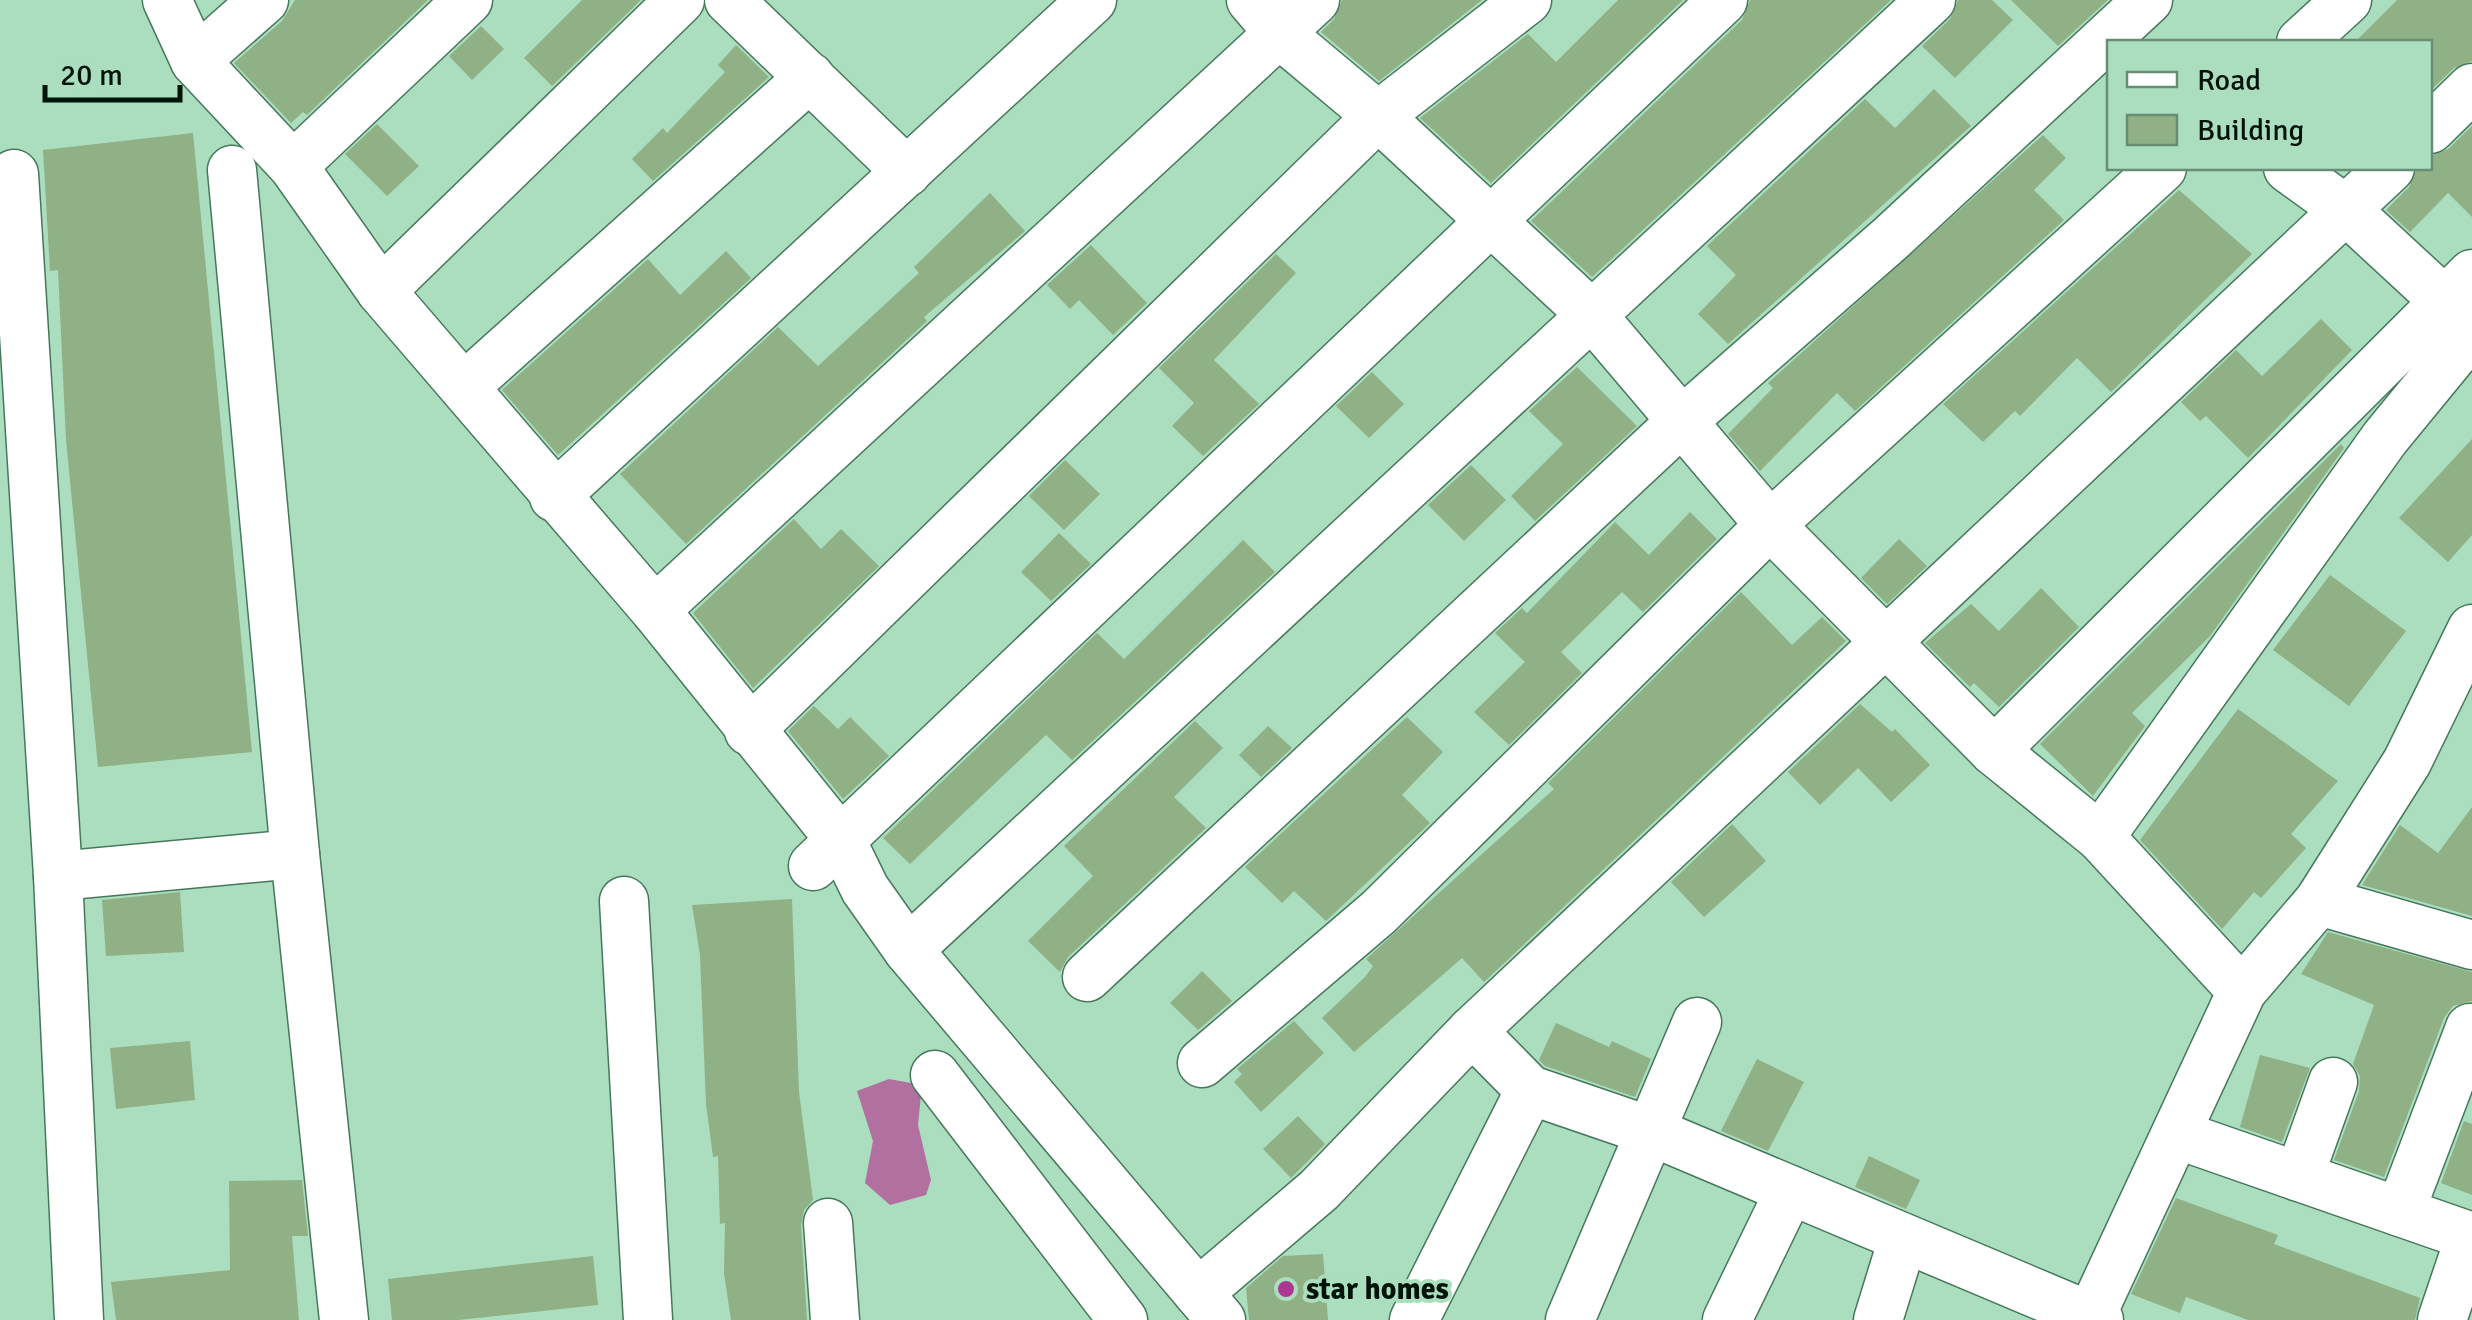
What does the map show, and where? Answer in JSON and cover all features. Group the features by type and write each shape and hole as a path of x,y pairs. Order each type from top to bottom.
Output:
{"street":[{"path":"167,0 195,61 293,166 380,292 656,610 749,731 830,851 864,888 908,950 1210,1306 1472,1031 2388,170"},
{"path":"195,61 264,0"},
{"path":"293,166 468,0"},
{"path":"380,292 680,0"},
{"path":"729,0 906,172"},
{"path":"554,497 1092,0"},
{"path":"656,610 1266,17 1315,0"},
{"path":"749,731 1378,116 1527,0"},
{"path":"830,851 1723,0"},
{"path":"908,950 1931,0"},
{"path":"2303,40 2347,0"},
{"path":"2112,40 2141,14"},
{"path":"1266,17 1590,313 1770,525 1994,750 2100,837 2242,991"},
{"path":"1088,978 1680,423 2107,44"},
{"path":"464,387 810,77"},
{"path":"2432,127 2472,88"},
{"path":"232,170 295,854 344,1320"},
{"path":"1202,1064 1379,912 1770,525 2160,170"},
{"path":"2291,170 2346,210 2465,309"},
{"path":"14,174 58,876 80,1320"},
{"path":"1994,750 2465,309"},
{"path":"2100,837 2384,438 2465,309"},
{"path":"1472,1031 1530,1090 1650,1130 2093,1319 2242,991 2319,900 2407,762 2472,629"},
{"path":"58,876 295,854"},
{"path":"2319,900 2472,945"},
{"path":"624,901 648,1320"},
{"path":"1570,1320 1696,1022"},
{"path":"2400,1212 2470,1028"},
{"path":"935,1075 1123,1320"},
{"path":"2298,1176 2333,1082"},
{"path":"1414,1320 1530,1090"},
{"path":"2176,1134 2471,1237 2442,1320"},
{"path":"1727,1320 1790,1190"},
{"path":"828,1223 834,1320"},
{"path":"1878,1320 1904,1239"}],"shaded area":[{"path":"889,1079 922,1085 918,1125 931,1180 926,1195 890,1205 865,1183 873,1141 857,1091"}],"building":[{"path":"295,0 428,0 307,115 303,112 291,123 234,63 282,21"},
{"path":"582,0 641,0 552,86 524,58"},
{"path":"1342,0 1482,0 1379,81 1321,32 1334,19"},
{"path":"1618,0 1683,0 1491,183 1420,118 1528,34 1556,62"},
{"path":"1750,0 1891,0 1592,277 1531,221 1742,20"},
{"path":"1958,0 1992,0 2013,20 1955,78 1922,46 1950,19"},
{"path":"2011,0 2108,0 2058,46"},
{"path":"2397,0 2472,0 2472,61 2454,68 2432,89 2432,40 2357,40"},
{"path":"481,26 504,49 472,80 449,56"},
{"path":"736,45 769,77 653,181 632,159 663,128 667,133 725,72 718,65"},
{"path":"1934,89 1971,126 1728,344 1698,314 1736,275 1707,246 1865,99 1895,128"},
{"path":"377,124 419,166 387,196 345,154"},
{"path":"2472,126 2472,217 2448,193 2410,232 2386,210 2409,187 2416,170 2432,170 2432,155 2448,149"},
{"path":"193,133 252,752 98,767 66,440 58,270 50,271 43,150"},
{"path":"2043,135 2066,158 2034,190 2064,220 1855,411 1837,393 1760,471 1728,434 1773,388 1768,383"},
{"path":"2179,190 2252,254 2111,392 2077,358 2020,416 2015,411 1983,442 1943,404"},
{"path":"990,193 1025,231 924,317 927,321 686,544 620,474 778,327 818,366 919,273 914,267"},
{"path":"1091,245 1147,303 1113,335 1079,300 1070,309 1047,285"},
{"path":"726,251 751,278 558,455 502,390 648,259 680,295"},
{"path":"1276,254 1296,273 1214,360 1259,404 1203,456 1172,426 1194,403 1159,368"},
{"path":"2321,319 2352,350 2248,458 2206,416 2200,421 2181,402 2236,350 2262,376"},
{"path":"1577,367 1637,426 1535,521 1511,496 1563,444 1529,411"},
{"path":"1372,372 1404,404 1369,438 1336,406"},
{"path":"2472,439 2472,535 2448,562 2399,518"},
{"path":"2341,444 2344,448 2210,636 2132,713 2145,726 2093,796 2040,744"},
{"path":"1065,460 1100,494 1064,530 1029,496"},
{"path":"1471,465 1506,500 1464,541 1428,505"},
{"path":"1690,512 1717,539 1643,612 1622,592 1561,652 1582,673 1509,745 1474,712 1525,662 1495,633 1522,608 1527,613 1615,522 1649,555"},
{"path":"794,519 821,549 841,529 879,566 753,688 693,613"},
{"path":"1059,533 1091,564 1051,601 1021,572"},
{"path":"1899,539 1927,566 1887,604 1861,578"},
{"path":"1243,540 1275,572 1072,760 1046,735 910,864 883,838 1097,633 1124,659"},
{"path":"2330,575 2406,631 2349,706 2273,650"},
{"path":"2041,588 2079,627 1999,707 1974,683 1970,687 1925,643 1971,604 1999,631"},
{"path":"1741,592 1792,645 1822,617 1846,641 1484,982 1462,958 1354,1052 1322,1018 1365,977 1373,966 1366,959 1554,789 1548,783"},
{"path":"1860,704 1892,732 1895,729 1930,765 1891,802 1858,768 1820,805 1788,772"},
{"path":"814,706 838,729 850,717 889,756 843,799 788,731"},
{"path":"2238,709 2338,781 2291,834 2306,848 2261,898 2254,892 2222,929 2140,840"},
{"path":"1407,717 1443,752 1402,795 1430,823 1326,921 1294,891 1282,903 1245,867"},
{"path":"1195,721 1223,748 1174,797 1206,828 1068,957 1060,972 1028,941 1093,876 1064,846"},
{"path":"1268,726 1292,748 1261,777 1239,755"},
{"path":"2472,807 2472,916 2362,885 2400,825 2438,853"},
{"path":"1732,824 1766,861 1704,917 1671,882"},
{"path":"180,892 184,952 106,956 102,900"},
{"path":"792,899 799,1092 813,1200 804,1210 801,1225 807,1320 731,1320 724,1273 725,1223 720,1224 718,1156 713,1157 706,1104 700,955 692,905"},
{"path":"2328,932 2472,972 2472,1001 2453,1006 2444,1018 2384,1177 2334,1160 2359,1091 2360,1076 2353,1064 2374,1005 2301,974"},
{"path":"1202,971 1232,1001 1198,1030 1170,1003"},
{"path":"1294,1021 1324,1053 1261,1112 1234,1082 1242,1074 1237,1069"},
{"path":"1556,1023 1609,1047 1612,1041 1651,1059 1635,1097 1545,1066 1539,1060"},
{"path":"190,1041 195,1100 116,1109 110,1048"},
{"path":"2260,1055 2310,1068 2282,1142 2240,1127"},
{"path":"1757,1059 1804,1082 1768,1151 1721,1131"},
{"path":"1298,1116 1325,1144 1291,1178 1263,1149"},
{"path":"2464,1121 2472,1124 2472,1195 2441,1183"},
{"path":"1869,1156 1920,1180 1906,1209 1855,1187"},
{"path":"302,1180 308,1236 292,1236 299,1320 116,1320 111,1282 230,1270 229,1181"},
{"path":"2176,1198 2278,1235 2274,1244 2420,1298 2415,1320 2248,1320 2186,1297 2180,1313 2131,1294"},
{"name":"star homes","path":"1323,1254 1328,1320 1249,1320 1246,1288 1283,1256"},
{"path":"593,1256 598,1305 458,1320 392,1320 388,1279"}],"place":[{"name":"star homes","path":"1286,1289"}]}
